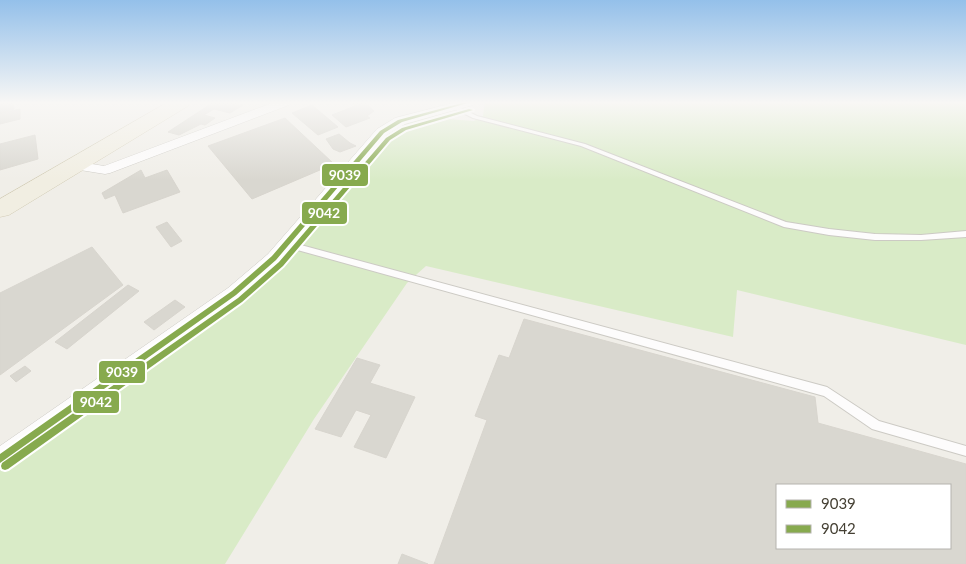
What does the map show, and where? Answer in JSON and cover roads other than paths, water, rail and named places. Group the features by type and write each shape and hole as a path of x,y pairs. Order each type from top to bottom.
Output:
{"main road":[{"path":"0,209 136,128"},
{"path":"0,203 36,188"}],"street":[{"path":"74,165 105,170 215,128"},
{"path":"0,459 234,293 274,258 382,132 388,128"}],"lane":[{"path":"519,128 583,145 784,224 849,235 911,238 966,234"},
{"path":"286,244 827,392 876,425 966,451"}]}
